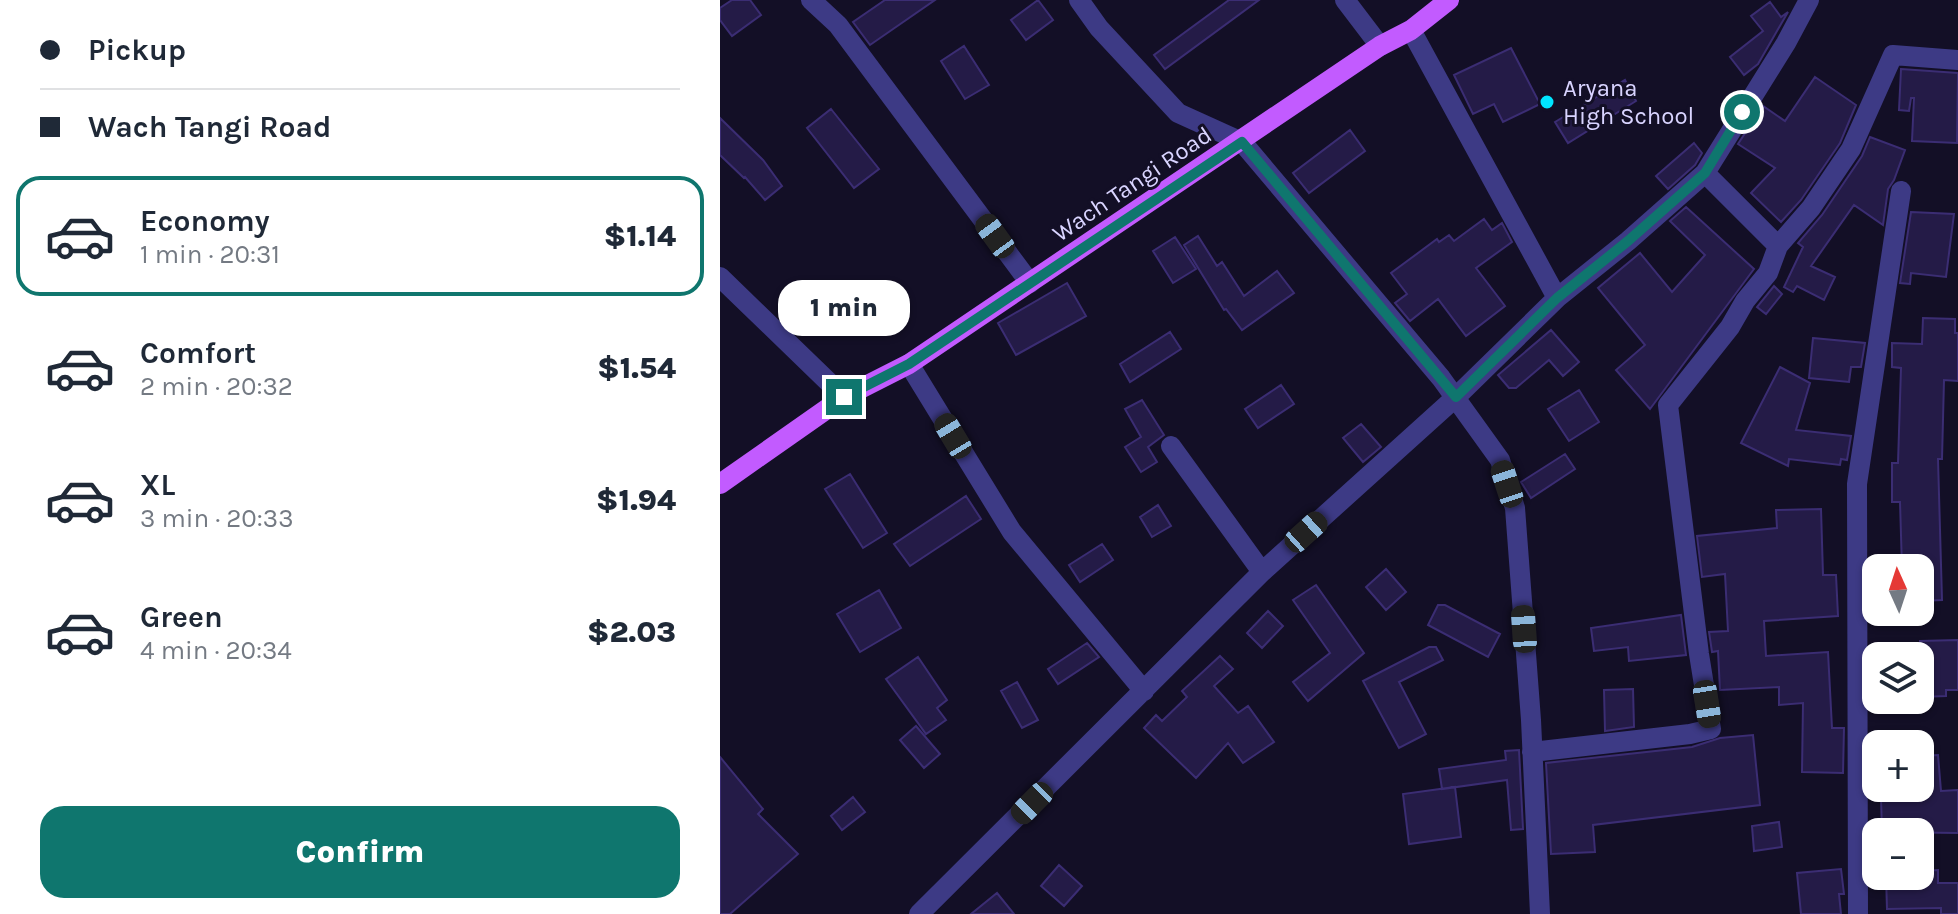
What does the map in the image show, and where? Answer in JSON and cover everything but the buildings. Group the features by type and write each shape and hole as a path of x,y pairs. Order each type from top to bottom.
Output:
{"main road":[{"name":"Wach Tangi Road","path":"720,484 844,397 909,364 1380,46 1411,30 1449,0"}],"street":[{"path":"811,0 838,25 1030,283"},
{"path":"1079,0 1099,28 1178,113 1242,142 1456,397 1500,460 1515,508 1540,914"},
{"path":"1345,0 1380,46"},
{"path":"919,914 1262,572 1456,397 1557,298 1705,173 1786,43 1809,0"},
{"path":"1411,30 1557,298"},
{"path":"1532,752 1711,729 1668,405 1730,327 1745,301 1768,273 1778,246 1811,208 1851,149 1893,55 1958,60"},
{"path":"1705,173 1778,246"},
{"path":"1858,914 1857,484 1901,191"},
{"path":"720,277 844,397"},
{"path":"909,364 1012,532 1144,691"},
{"path":"1171,446 1262,572"}],"place":[{"name":"Aryana High School","path":"1547,102"}],"route":[{"path":"844,397 909,364 1242,142 1456,397 1557,298 1705,173 1742,112"}]}
